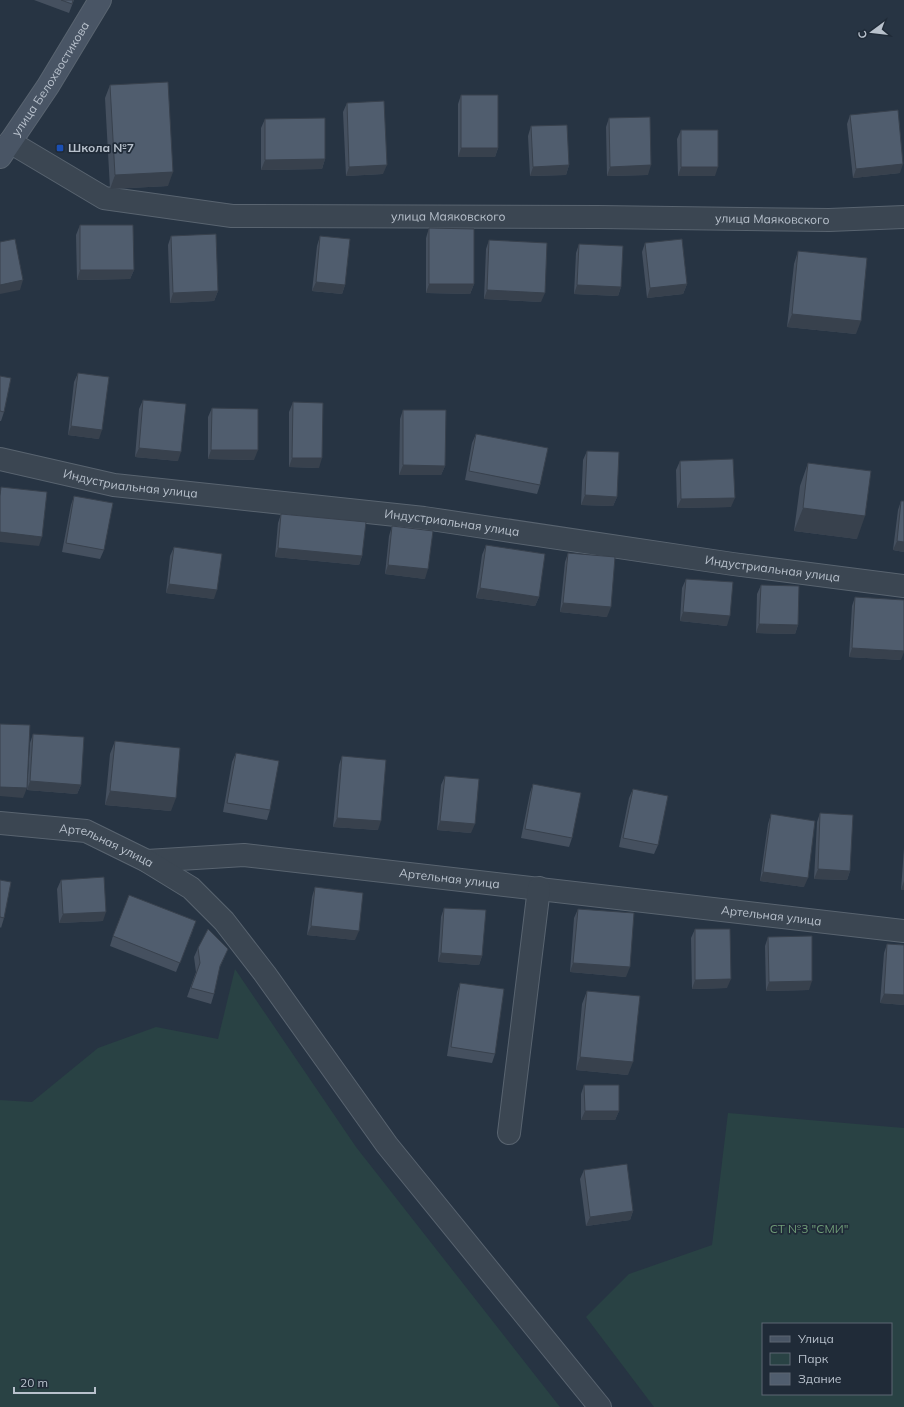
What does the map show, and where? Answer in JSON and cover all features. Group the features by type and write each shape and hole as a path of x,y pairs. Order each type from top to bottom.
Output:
{"main road":[{"name":"улица Белохвостикова","path":"5,150 48,86 100,0"}],"street":[{"name":"улица Маяковского","path":"5,150 104,198 232,216 599,217 829,220 904,217"},
{"name":"Индустриальная улица","path":"0,459 114,485 424,518 732,564 904,586"},
{"name":"Артельная улица","path":"0,823 86,831 147,861 244,855 904,930"},
{"path":"147,861 191,888 224,921 265,974 387,1145 600,1407"},
{"path":"509,1133 539,888"}],"green space":[{"path":"235,969 356,1147 560,1407 0,1407 0,1100 32,1102 98,1048 156,1027 218,1039"},
{"name":"СТ №3 \"СМИ\"","path":"728,1113 904,1128 904,1407 654,1407 586,1317 629,1274 712,1245"}],"building":[{"path":"61,0 73,0 72,4"},
{"path":"168,82 173,172 115,175 110,85"},
{"path":"461,95 498,95 498,148 461,148"},
{"path":"384,101 387,165 349,167 347,103"},
{"path":"898,110 903,164 856,169 850,115"},
{"path":"650,117 651,165 610,167 609,118"},
{"path":"325,118 325,159 265,160 265,119"},
{"path":"567,125 569,165 533,167 531,126"},
{"path":"681,130 718,130 718,167 681,167"},
{"path":"80,225 133,225 134,270 80,270"},
{"path":"429,228 474,229 474,284 429,284"},
{"path":"216,234 218,291 173,293 171,236"},
{"path":"320,236 350,239 345,285 316,282"},
{"path":"15,239 23,280 0,285 0,242"},
{"path":"682,239 687,284 650,288 645,243"},
{"path":"489,240 547,243 545,293 487,290"},
{"path":"579,244 623,246 621,287 577,285"},
{"path":"798,251 867,258 861,321 792,314"},
{"path":"78,373 109,377 102,430 71,426"},
{"path":"0,376 11,378 4,412 0,411"},
{"path":"143,400 186,404 181,452 139,448"},
{"path":"293,402 323,403 322,458 292,458"},
{"path":"212,408 258,409 258,450 211,450"},
{"path":"403,410 446,410 445,466 403,465"},
{"path":"476,434 548,448 540,485 469,471"},
{"path":"587,451 619,452 617,497 585,495"},
{"path":"733,459 735,498 681,499 680,461"},
{"path":"808,463 871,471 865,516 803,508"},
{"path":"1,487 47,492 42,537 0,532"},
{"path":"74,496 113,503 104,550 66,543"},
{"path":"901,501 904,501 904,542 897,541"},
{"path":"281,514 366,522 362,556 278,548"},
{"path":"392,526 433,531 428,569 388,565"},
{"path":"486,545 545,554 539,597 480,588"},
{"path":"174,547 222,554 217,590 169,584"},
{"path":"568,553 615,557 611,607 563,603"},
{"path":"686,579 733,582 730,616 683,612"},
{"path":"761,585 799,586 798,625 759,624"},
{"path":"855,597 904,600 904,651 852,648"},
{"path":"0,724 30,725 27,788 0,787"},
{"path":"33,734 84,737 81,785 30,781"},
{"path":"115,741 180,748 176,798 110,791"},
{"path":"236,753 279,761 270,810 227,803"},
{"path":"342,756 386,760 381,821 337,818"},
{"path":"445,776 479,779 475,824 440,821"},
{"path":"533,784 581,793 572,838 525,829"},
{"path":"633,789 668,796 658,845 623,838"},
{"path":"820,813 853,815 850,871 818,869"},
{"path":"771,814 815,821 808,878 763,872"},
{"path":"104,877 106,912 63,914 61,880"},
{"path":"0,880 11,882 4,918 0,917"},
{"path":"315,887 363,893 359,931 311,926"},
{"path":"129,895 196,921 180,963 113,936"},
{"path":"444,908 486,910 482,956 441,953"},
{"path":"578,909 634,913 630,967 573,963"},
{"path":"208,929 228,949 220,966 214,994 191,988 200,963 198,948"},
{"path":"695,929 730,929 731,979 695,980"},
{"path":"812,936 812,981 769,982 768,937"},
{"path":"887,944 904,945 904,995 884,994"},
{"path":"460,983 504,989 495,1054 451,1047"},
{"path":"587,991 640,996 633,1062 580,1057"},
{"path":"584,1085 619,1085 619,1111 585,1111"},
{"path":"627,1164 633,1211 590,1217 584,1170"}],"place":[{"name":"Школа №7","path":"60,148"}]}
